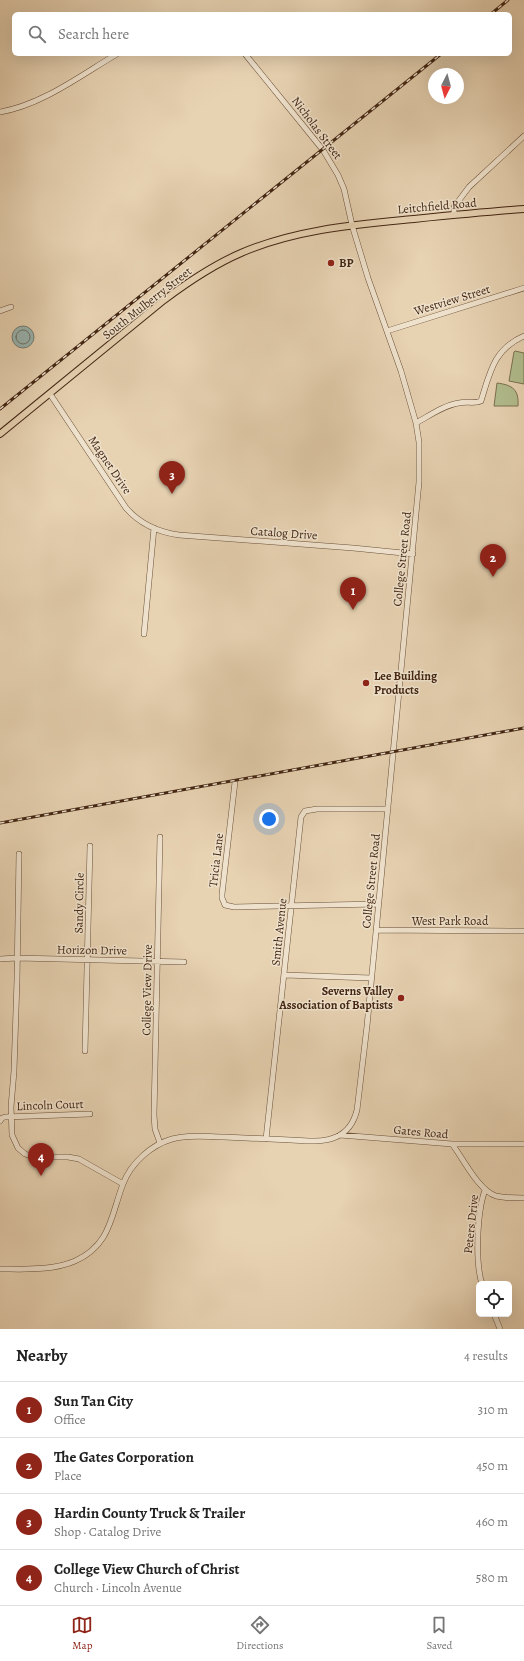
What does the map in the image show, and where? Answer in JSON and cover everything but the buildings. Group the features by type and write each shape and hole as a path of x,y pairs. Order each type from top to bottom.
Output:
{"main road":[{"name":"Leitchfield Road","path":"352,225 524,209"},
{"name":"South Mulberry Street","path":"0,434 164,300 213,267 240,253 268,243 352,225"}],"street":[{"path":"0,112 22,107 42,98 114,56"},
{"name":"Nicholas Street","path":"247,56 323,150 338,174 344,189 352,225"},
{"path":"454,215 454,207 469,187 524,136"},
{"name":"College Street Road","path":"340,1135 350,1126 357,1110 388,809 420,471 419,442 416,423 352,225"},
{"name":"Westview Street","path":"387,331 524,288"},
{"path":"0,311 11,307"},
{"path":"416,423 458,402 477,403 482,401 493,365 499,354 508,345 524,336"},
{"name":"Magnet Drive","path":"50,394 126,508 140,521 154,528"},
{"path":"144,634 154,528"},
{"name":"Catalog Drive","path":"154,528 179,535 413,554"},
{"name":"Tricia Lane","path":"235,782 222,894 225,905 234,907 378,904"},
{"name":"Smith Avenue","path":"266,1139 300,827 303,813 309,810 317,809 388,809"},
{"name":"College View Drive","path":"160,837 154,1119 160,1143"},
{"name":"Sandy Circle","path":"85,1051 90,846"},
{"path":"19,854 14,1071 11,1117 11,1131 13,1139 18,1148 25,1154 34,1157 68,1157 79,1159 123,1184"},
{"name":"West Park Road","path":"376,930 524,931"},
{"name":"Horizon Drive","path":"0,959 17,958 184,962"},
{"path":"285,975 371,978"},
{"name":"Lincoln Court","path":"0,1121 2,1118 11,1117 90,1114"},
{"path":"0,1269 54,1267 76,1261 88,1254 102,1240 110,1226 123,1184 138,1160 160,1143 174,1138 197,1136 314,1141 330,1139 340,1135"},
{"name":"Gates Road","path":"340,1135 452,1144 485,1190"},
{"path":"452,1144 524,1144"},
{"path":"485,1190 501,1197 524,1198"},
{"name":"Peters Drive","path":"481,1281 477,1253 482,1202 485,1190"},
{"path":"495,1317 500,1329"}],"green space":[{"path":"515,351 524,353 524,384 509,381"},
{"path":"497,383 507,385 514,389 518,400 518,406 494,406"}],"water":[{"path":"23,326 31,329 34,337 31,345 23,348 15,345 12,337 15,329"}],"railway":[{"path":"493,12 508,0"},
{"path":"0,409 439,56"},
{"path":"0,823 524,728"}],"place":[{"name":"BP","path":"331,263"},
{"name":"Hardin County Truck & Trailer","path":"172,494"},
{"name":"The Gates Corporation","path":"493,577"},
{"name":"Sun Tan City","path":"353,610"},
{"name":"Lee Building Products","path":"366,683"},
{"name":"Severns Valley Association of Baptists","path":"401,998"},
{"name":"College View Church of Christ","path":"41,1176"}]}
